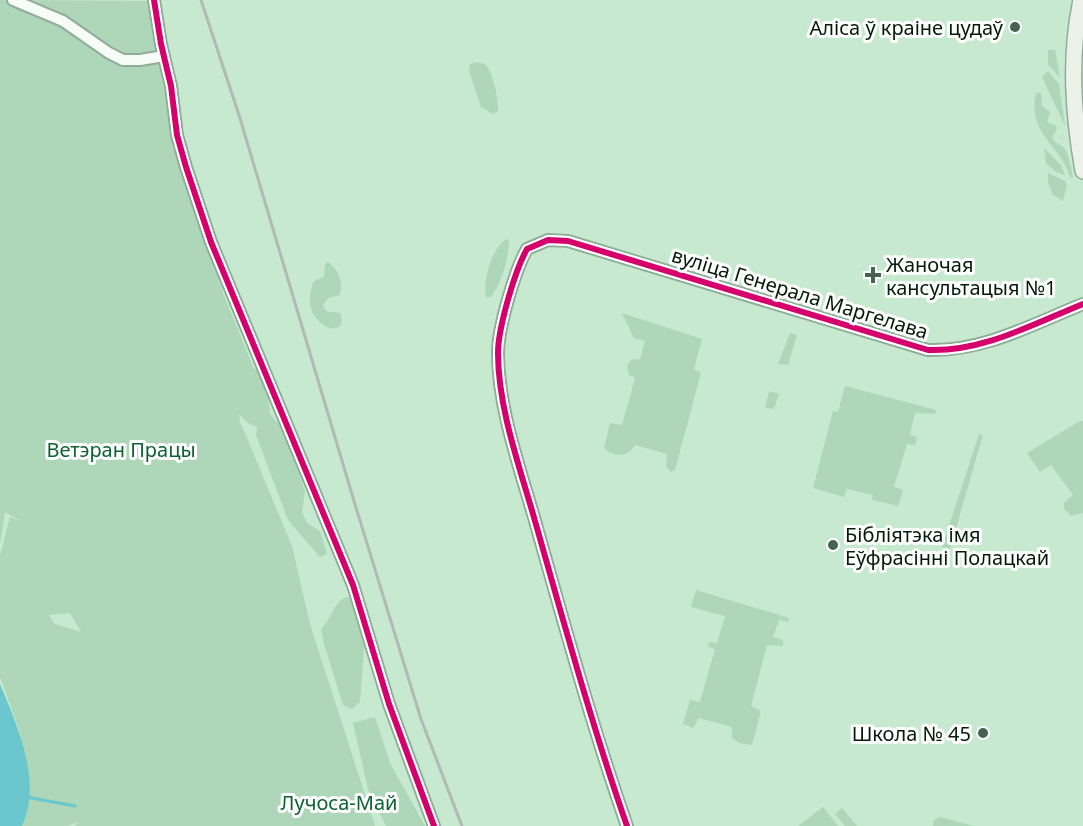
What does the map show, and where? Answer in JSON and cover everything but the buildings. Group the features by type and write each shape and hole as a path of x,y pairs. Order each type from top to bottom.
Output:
{"main road":[{"path":"1081,0 1074,41 1072,83 1083,171"}],"street":[{"path":"13,0 63,21 123,60 164,56"},
{"path":"154,0 171,86 177,135 211,242 352,585 389,704 434,826"},
{"name":"вуліца Генерала Маргелава","path":"627,826 553,584 501,395 498,350 506,311 522,257 527,249 540,242 556,239 568,241 928,350 960,349 979,345 1083,304"}],"green space":[{"name":"Ветэран Працы","path":"0,0 150,1 161,71 174,125 223,293 254,369 266,373 270,414 286,433 305,492 302,512 307,523 320,531 327,554 320,557 288,520 256,435 257,427 248,423 239,414 240,424 292,546 310,624 375,826 75,826 78,822 67,826 22,826 30,780 19,730 0,677 0,555 10,517 21,521 5,512 0,544","holes":["70,613 81,632 55,624 49,615"]},
{"path":"1048,50 1055,50 1060,78 1048,64"},
{"path":"477,62 485,64 493,80 498,111 493,114 481,107 469,71 470,64"},
{"path":"1048,71 1059,84 1065,126 1042,77"},
{"path":"1036,93 1041,93 1042,106 1050,112 1047,122 1056,126 1057,129 1052,138 1066,151 1073,178 1070,177 1060,156 1040,130 1036,119"},
{"path":"1044,148 1061,165 1065,175 1056,172 1046,163"},
{"path":"1048,173 1065,181 1067,185 1063,201 1053,195 1048,183"},
{"path":"506,239 509,240 502,277 491,297 486,297 489,266 496,250"},
{"path":"328,262 337,273 341,285 340,295 328,298 323,305 326,311 340,313 342,322 338,327 332,328 317,319 311,309 310,296 314,281 324,277 325,264"},
{"path":"622,313 702,339 694,369 701,373 675,470 671,472 666,466 667,454 635,445 629,452 621,455 616,455 604,448 610,423 622,425 635,378 629,375 627,366 631,360 640,359 645,341 634,338"},
{"path":"790,333 797,335 788,365 778,364"},
{"path":"845,386 936,410 935,414 915,413 910,435 917,437 915,445 907,444 894,487 903,490 898,506 872,500 873,495 847,489 844,497 813,488 833,411 838,412"},
{"path":"769,391 779,394 774,409 765,408"},
{"path":"1083,421 1083,513 1071,516 1064,509 1064,503 1073,495 1051,465 1040,472 1027,453"},
{"path":"979,434 983,435 950,549 942,547"},
{"path":"696,590 789,618 788,622 779,620 773,637 783,640 783,646 767,645 751,706 761,711 752,745 739,743 732,738 732,727 699,718 693,728 683,724 690,700 700,702 715,649 709,647 708,644 717,643 725,616 691,607"},
{"path":"346,597 354,599 365,636 360,702 352,709 343,705 321,629 341,600"},
{"path":"375,717 390,763 425,826 386,826 368,789 353,723"},
{"path":"823,807 838,826 798,826"},
{"path":"842,808 857,826 845,826 835,814"},
{"path":"940,817 974,826 933,826 934,820"}],"water":[{"path":"0,684 20,735 29,773 28,809 22,826 0,826"}],"waterway":[{"path":"26,797 75,806"}],"railway":[{"path":"201,0 239,115 421,719 462,826"}],"cycle path":[{"path":"154,0 171,86 177,135 211,242 353,585 389,704 434,826"},
{"path":"627,826 579,674 517,459 502,395 498,353 501,329 513,285 527,249 548,240 568,241 928,350 988,342 1083,304"}],"place":[{"name":"Аліса ў краіне цудаў","path":"1015,27"},
{"name":"Жаночая кансультацыя №1","path":"873,275"},
{"name":"Бібліятэка імя Еўфрасінні Полацкай","path":"833,545"},
{"name":"Школа № 45","path":"983,733"}],"park label":[{"name":"Лучоса-Май","path":"339,802"}]}
